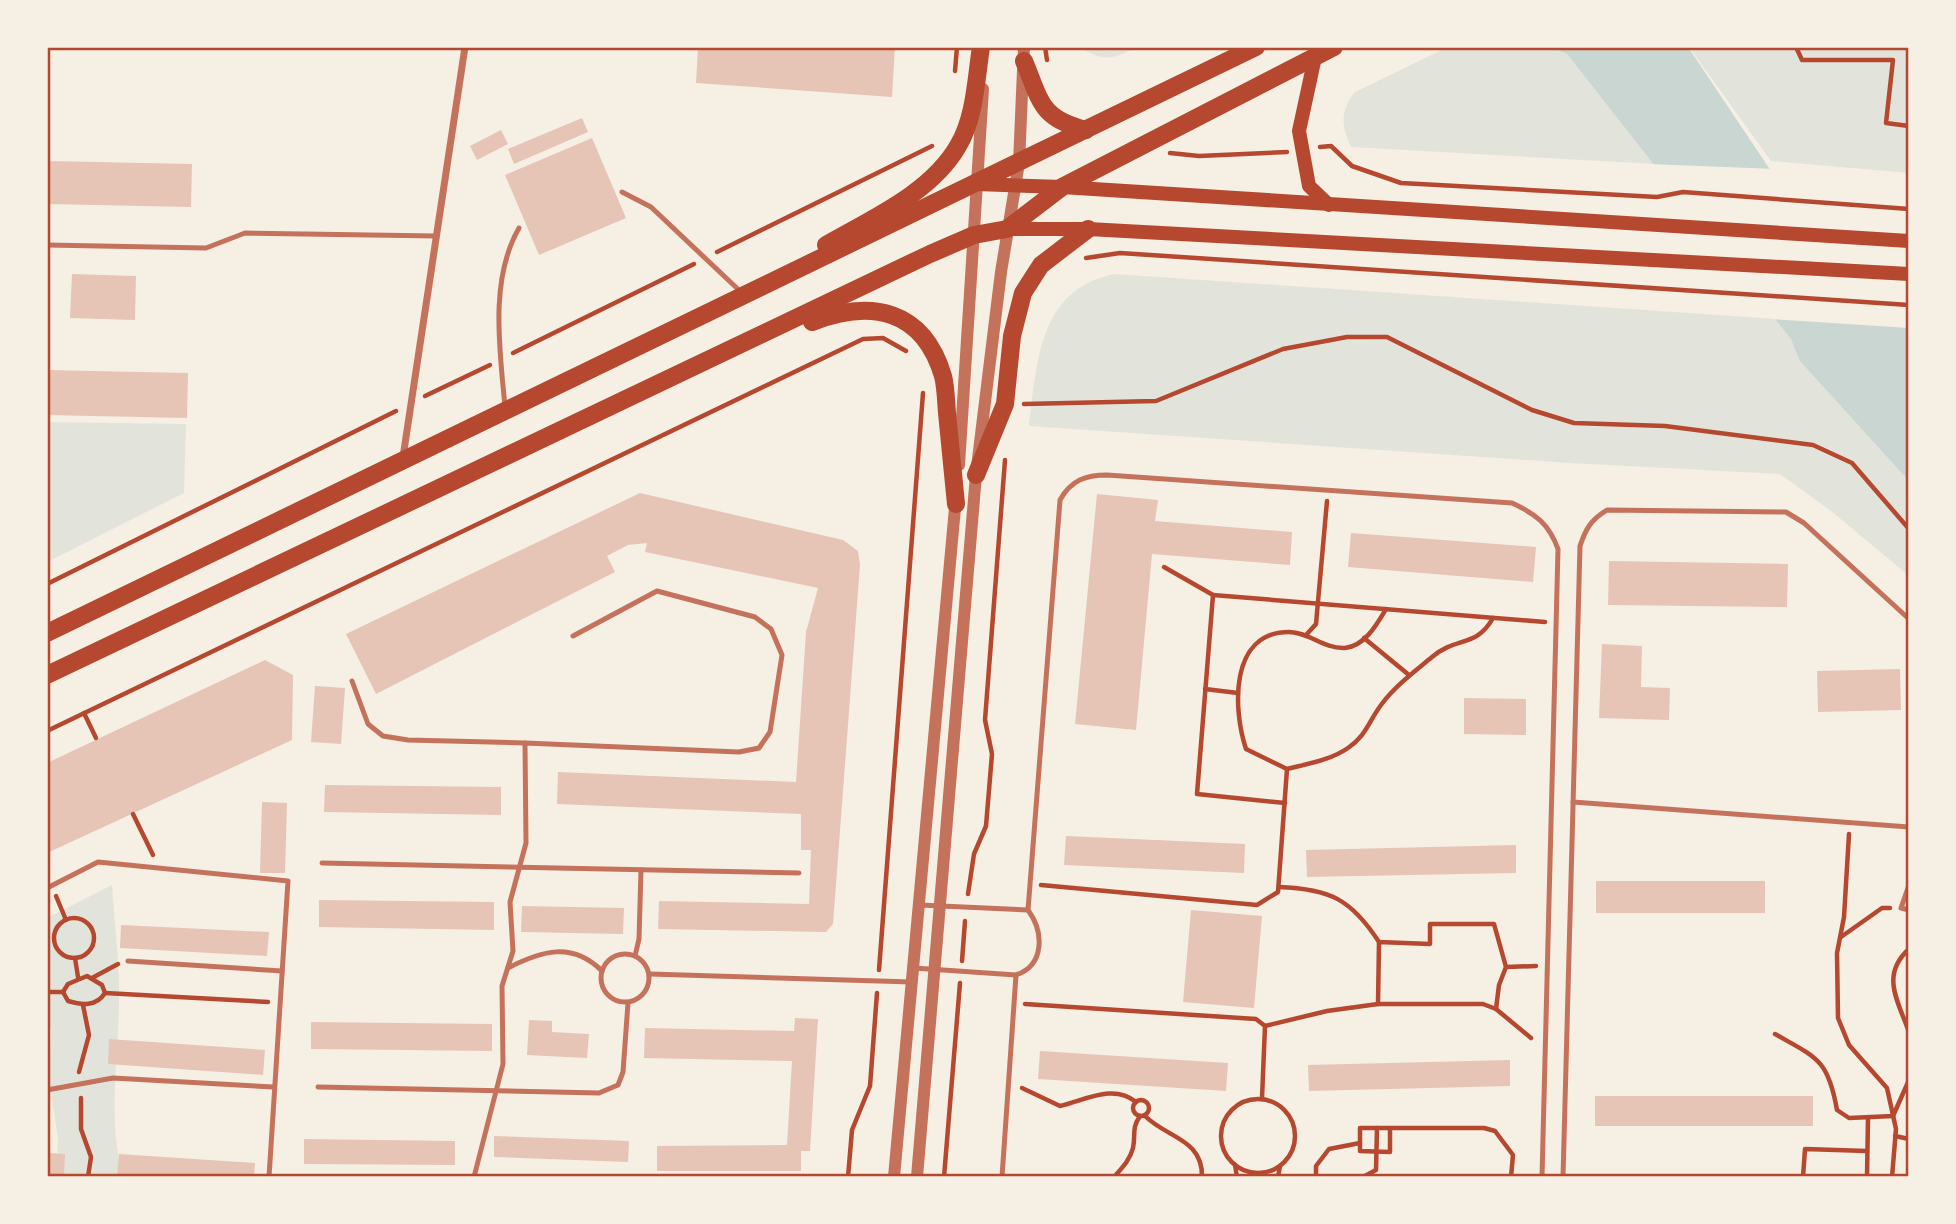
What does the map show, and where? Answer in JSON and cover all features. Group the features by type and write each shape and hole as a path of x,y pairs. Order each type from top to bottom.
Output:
{"main road":[{"path":"695,320 878,215 920,187 944,166 960,145 971,113 984,47"},
{"path":"47,633 1256,47"},
{"path":"1007,229 1062,187 1334,47"},
{"path":"1024,54 1051,117 1062,124 1086,130"},
{"path":"1315,57 1299,131 1310,186 1329,205"},
{"path":"976,184 1062,187 1909,241"},
{"path":"47,675 974,235 1007,229 1088,229 1905,274"},
{"path":"976,475 1005,404 1012,336 1023,293 1041,265 1088,229"},
{"path":"697,365 830,315 864,309 890,313 909,323 931,349 943,377 956,504"}],"street":[{"path":"402,461 465,47"},
{"path":"894,1177 956,504 984,47"},
{"path":"917,1177 937,906 976,475 1007,229 1019,163 1024,54"}],"lane":[{"path":"622,192 651,207 741,293"},
{"path":"506,411 500,359 504,272 510,246 519,228"},
{"path":"47,244 206,248 245,233 437,236"},
{"path":"914,968 1016,975 1027,971 1035,963 1040,935 1028,910 1060,500 1066,489 1082,478 1107,475 1512,503 1530,511 1552,533 1558,548 1542,1177"},
{"path":"1563,1177 1580,546 1585,530 1594,518 1607,510 1786,512 1804,523 1909,619"},
{"path":"352,681 368,724 383,736 408,740 739,752 759,748 770,732 782,655 771,629 755,617 657,591 573,636"},
{"path":"474,1177 503,1063 502,986 513,951 510,902 526,843 525,743"},
{"path":"1573,802 1909,827"},
{"path":"49,887 98,862 288,881 269,1177"},
{"path":"321,863 799,873"},
{"path":"635,956 639,939 641,870"},
{"path":"1909,885 1901,908 1909,910"},
{"path":"920,905 1028,910"},
{"path":"508,968 537,953 567,950 582,955 602,971"},
{"path":"619,955 635,956 642,960 650,974 647,990 628,1003 613,999 603,987 602,971 611,958 619,955"},
{"path":"128,961 282,971"},
{"path":"650,974 914,982"},
{"path":"1002,1177 1016,975"},
{"path":"318,1087 599,1093 618,1085 623,1072 628,1003"},
{"path":"47,1090 113,1078 274,1087"}],"path":[{"path":"954,83 957,47"},
{"path":"1045,47 1047,63"},
{"path":"1796,47 1802,60 1893,60 1886,123 1909,126"},
{"path":"47,584 937,144"},
{"path":"1141,147 1199,156 1331,146 1352,166 1402,183 1657,197 1683,192 1909,209"},
{"path":"1083,258 1120,253 1725,290 1909,304"},
{"path":"1005,404 1156,401 1283,349 1347,337 1387,337 1532,410 1574,423 1665,426 1813,445 1852,463 1909,529"},
{"path":"47,731 863,339 883,338 905,349 912,358"},
{"path":"848,1177 852,1130 870,1086 924,385"},
{"path":"944,1177 967,907 974,854 986,826 992,754 985,720 1006,446"},
{"path":"1306,635 1315,624 1328,490"},
{"path":"1164,566 1213,594 1556,623"},
{"path":"1213,594 1197,794 1284,803"},
{"path":"1387,609 1375,628 1364,638 1345,648 1316,642 1306,635 1289,632 1260,640 1248,653 1238,693 1238,717 1247,749 1287,769 1322,760 1347,749 1367,732 1378,709 1409,676 1444,646 1477,639 1493,618"},
{"path":"1364,638 1409,676"},
{"path":"1205,689 1238,693"},
{"path":"84,713 96,738"},
{"path":"1030,884 1257,905 1278,892 1287,769"},
{"path":"133,814 159,868"},
{"path":"1849,822 1840,938 1838,1018 1849,1045 1887,1088 1895,1136 1892,1177"},
{"path":"49,887 66,920"},
{"path":"1279,887 1327,892 1351,906 1379,942 1378,1004"},
{"path":"1840,938 1882,908 1901,908"},
{"path":"66,920 84,921 94,937 91,948 75,958 62,954 55,943 57,929 66,920"},
{"path":"1379,942 1430,944 1430,924 1494,924 1506,967 1499,985 1496,1009"},
{"path":"1909,948 1898,958 1891,980 1895,1001 1909,1032"},
{"path":"75,958 78,977"},
{"path":"91,979 128,961"},
{"path":"1506,967 1547,966"},
{"path":"63,992 68,984 78,977 91,979 102,985 104,993"},
{"path":"47,992 63,992"},
{"path":"63,992 68,1001 83,1005 96,1003 104,993"},
{"path":"104,993 280,1003"},
{"path":"1014,1004 1256,1019 1265,1026"},
{"path":"1265,1026 1327,1011 1378,1004 1483,1004 1496,1009 1530,1037 1545,1054"},
{"path":"1262,1098 1265,1026"},
{"path":"1775,1034 1822,1062 1831,1080 1838,1110 1849,1118 1893,1116"},
{"path":"1009,1080 1059,1106 1100,1093 1129,1097 1136,1102"},
{"path":"1893,1116 1909,1080"},
{"path":"1262,1098 1283,1108 1295,1129 1292,1152 1280,1166 1263,1173 1251,1172 1235,1164 1223,1149 1223,1124 1238,1105 1262,1098"},
{"path":"1114,1177 1128,1160 1133,1146 1133,1126 1149,1112 1148,1103 1141,1100 1136,1102"},
{"path":"1136,1102 1134,1112 1160,1130 1189,1144 1200,1157 1202,1177"},
{"path":"1867,1177 1868,1118"},
{"path":"1390,1128 1390,1152 1360,1151 1360,1128 1377,1128 1390,1128 1484,1128 1494,1131 1513,1155 1511,1177"},
{"path":"1363,1177 1376,1170 1377,1128"},
{"path":"1895,1136 1909,1139"},
{"path":"1316,1177 1317,1166 1329,1149 1360,1143"},
{"path":"1803,1177 1805,1149 1867,1151"},
{"path":"1235,1164 1237,1177"},
{"path":"1278,1177 1280,1166"}],"shaded area":[{"path":"1080,47 1136,47 1121,55 1102,57"},
{"path":"1448,47 1551,47 1567,54 1654,164 1351,147 1345,132 1344,118 1347,105 1355,92"},
{"path":"1551,47 1688,47 1769,168 1909,311 1909,481 1800,361 1791,339 1567,54"},
{"path":"1689,47 1909,47 1909,173 1771,161"},
{"path":"1114,274 1909,328 1909,576 1831,511 1780,474 1570,463 1029,426 1039,354 1056,313 1070,296 1089,283"},
{"path":"47,422 186,424 184,493 47,562"},
{"path":"112,885 119,985 115,1111 124,1177 56,1177 58,1139 49,1080 51,1030 47,1020 47,918"}],"pier":[{"path":"1649,164 1776,169 1909,306 1909,328 1771,319"}],"building":[{"path":"698,47 895,47 892,97 696,83"},
{"path":"582,118 588,132 514,164 508,149"},
{"path":"501,130 508,144 477,160 470,146"},
{"path":"592,138 626,218 539,255 505,175"},
{"path":"47,161 192,164 191,207 47,204"},
{"path":"72,274 136,276 135,320 70,318"},
{"path":"47,370 188,373 187,418 47,415"},
{"path":"640,493 843,540 858,551 860,565 833,924 826,932 658,929 659,901 809,904 811,850 801,850 801,814 557,804 558,772 796,782 806,632 818,588 645,552 647,543 628,545 607,556 615,572 376,694 346,634"},
{"path":"1097,494 1158,500 1155,521 1292,532 1290,565 1152,554 1136,730 1075,724"},
{"path":"1351,533 1536,547 1533,582 1348,567"},
{"path":"1609,561 1788,564 1787,607 1608,605"},
{"path":"1602,644 1642,646 1641,687 1670,688 1669,720 1599,718"},
{"path":"265,660 293,675 292,740 47,853 47,763"},
{"path":"1900,669 1901,710 1818,712 1817,671"},
{"path":"315,686 345,688 341,744 311,742"},
{"path":"1464,698 1526,699 1526,735 1464,734"},
{"path":"325,785 501,787 501,815 324,812"},
{"path":"262,802 287,803 285,873 260,873"},
{"path":"1066,836 1245,844 1244,873 1064,865"},
{"path":"1516,845 1516,873 1307,877 1306,850"},
{"path":"1596,881 1765,881 1765,913 1596,913"},
{"path":"319,900 494,902 494,930 319,927"},
{"path":"522,906 624,908 623,934 521,932"},
{"path":"1191,910 1262,916 1254,1008 1183,1002"},
{"path":"121,925 269,932 267,956 120,948"},
{"path":"795,1018 818,1019 810,1151 801,1151 801,1171 657,1171 657,1146 787,1145 792,1061 644,1058 645,1028 794,1031"},
{"path":"529,1020 552,1021 552,1032 589,1034 587,1058 527,1055"},
{"path":"311,1022 492,1024 492,1051 311,1049"},
{"path":"109,1039 265,1050 263,1075 108,1064"},
{"path":"1040,1051 1228,1063 1226,1091 1038,1079"},
{"path":"1510,1060 1510,1086 1309,1091 1308,1065"},
{"path":"1595,1096 1813,1096 1813,1126 1595,1126"},
{"path":"494,1136 629,1141 628,1162 494,1157"},
{"path":"304,1139 455,1141 455,1165 304,1164"},
{"path":"47,1153 65,1154 64,1176 47,1175"},
{"path":"119,1154 255,1163 254,1177 117,1177"}]}
